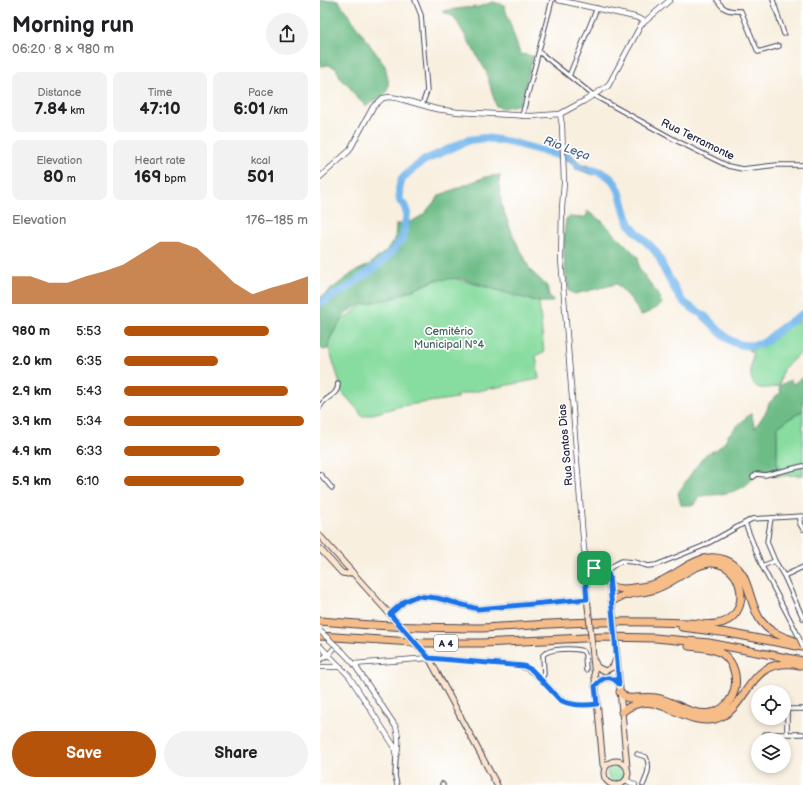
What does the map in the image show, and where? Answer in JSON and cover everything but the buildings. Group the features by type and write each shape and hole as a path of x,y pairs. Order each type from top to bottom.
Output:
{"highway":[{"path":"610,586 618,590 645,587 670,577 698,560 709,557 726,560 739,570 757,614 762,622 772,632 782,637 794,640 803,646"},
{"path":"612,603 623,594 654,590 696,567 711,563 726,567 733,573 741,586 741,602 738,608 733,616 720,624 652,623"},
{"name":"A 4","path":"320,621 368,626 481,628 576,622 652,623 728,633 803,646"},
{"name":"A 4","path":"320,636 427,643 482,643 604,637 655,638 741,648 803,661"},
{"path":"620,692 628,698 650,698 664,700 694,713 712,713 723,707 731,698 736,686 733,666 723,654 688,645 679,640"},
{"path":"622,712 633,704 640,702 657,703 692,718 700,720 714,718 731,710 756,676 766,669 780,664 803,666"}],"main road":[{"path":"320,536 429,658 497,785"},
{"path":"320,550 342,573 348,574 352,572"},
{"path":"605,768 603,765 587,599 587,576 588,572 594,568 599,568 606,571 609,576 628,775 626,780 617,785 607,781 604,774 605,768 609,763 616,761 627,767"},
{"path":"390,614 405,601 417,596 437,598 478,609 587,599"},
{"path":"593,658 597,667 605,671 615,666 617,654"},
{"path":"595,686 599,681 605,678 612,678 619,684"},
{"path":"602,785 607,781"}],"street":[{"path":"415,0 421,15 427,91 422,104"},
{"path":"522,116 552,0"},
{"path":"558,0 571,1 635,17 645,21"},
{"path":"320,177 349,151 373,106 383,98 389,97 422,104 436,109 458,112 522,116 548,116 560,114 608,86 636,32 645,21 670,0"},
{"path":"718,0 721,6 726,10 741,11 758,52 780,46"},
{"path":"773,0 784,34"},
{"path":"569,76 597,8"},
{"name":"Rua Terramonte","path":"539,52 593,95 728,166 742,169 777,165 803,165"},
{"name":"Rua Santos Dias","path":"560,114 564,183 561,259 571,395 584,550 588,560 594,568"},
{"path":"320,407 325,400 336,392 338,389 338,383"},
{"path":"753,477 757,474 765,475 803,466"},
{"path":"320,474 332,488"},
{"path":"606,571 622,561 634,562 648,566 656,565 703,546 755,518 801,517 800,524 803,529"},
{"path":"771,518 767,542 774,561 784,576 801,610 803,618"},
{"path":"745,523 762,566 803,646"},
{"path":"762,566 774,561"},
{"path":"784,576 803,567"},
{"path":"320,631 354,664 396,727 399,735 395,776 397,785"},
{"path":"320,646 330,653 349,676 394,746 396,757"},
{"path":"320,660 330,653 336,646"},
{"path":"541,680 544,674 543,655 545,652 577,649 583,651 585,654 586,670"},
{"path":"354,664 429,658 524,666 532,670 560,700 582,706 597,704"},
{"path":"320,667 341,668"},
{"path":"359,691 368,686"},
{"path":"791,709 803,709"},
{"path":"791,734 803,734"},
{"path":"637,754 646,757 648,761 648,774 643,785"},
{"path":"626,780 635,785"}],"green space":[{"path":"320,0 338,0 385,66 388,78 386,93 366,106 356,97 348,84 342,81 336,68 329,65 320,66"},
{"path":"493,2 504,5 520,54 533,56 521,104 503,108 496,106 486,71 456,20 454,17 442,11 478,7"},
{"path":"500,175 499,184 502,207 515,240 530,270 547,286 549,295 547,295 553,302 540,302 516,296 460,278 435,280 395,297 358,306 347,312 330,337 328,349 323,350 320,348 320,298 354,272 369,265 386,251 395,239 396,224 407,224 423,215 440,195 485,177"},
{"path":"587,211 603,222 638,257 639,268 657,293 662,304 640,316 627,295 616,284 575,294 569,291 564,255 566,219 569,217 584,218 588,213"},
{"name":"Cemitério Municipal Nº4","path":"446,276 539,302 544,353 536,355 539,379 457,395 457,398 401,406 362,417 359,411 340,390 339,380 329,349 331,337 339,323 378,292 387,301"},
{"path":"800,321 803,328 803,352 783,369 779,386 760,388 756,386 751,378 753,353 748,350 761,347 770,342 792,324"},
{"path":"803,377 803,410 777,427 777,476 770,473 760,474 744,486 734,491 699,496 694,505 681,505 678,493 706,454 716,450 725,442 728,435 751,413 755,428 767,410 769,403 781,393 779,386 790,380 793,384"},
{"path":"803,410 803,475 777,476 777,427"},
{"path":"612,764 620,764 625,769 623,780 620,782 612,782 607,777 607,769"}],"water":[{"path":"547,150 570,153 584,166 588,165 593,169 598,167 604,170 603,173 598,172 594,175 576,169 570,161 547,155"}],"waterway":[{"name":"Rio Leça","path":"320,303 344,290 377,266 392,252 403,238 407,213 404,205 400,201 399,189 402,179 425,160 469,140 485,138 510,142 557,155"},
{"name":"Rio Leça","path":"593,170 604,174 616,185 630,224 656,253 681,299 688,306 703,315 726,337 738,344 756,345 763,343 787,324 803,314"}],"route":[{"path":"594,568 603,569 609,576 619,684 609,677 599,681 595,686 597,704 582,706 560,700 532,670 524,666 429,658 390,614 405,601 417,596 429,596 478,609 587,599 587,576 588,572 594,568"}]}
